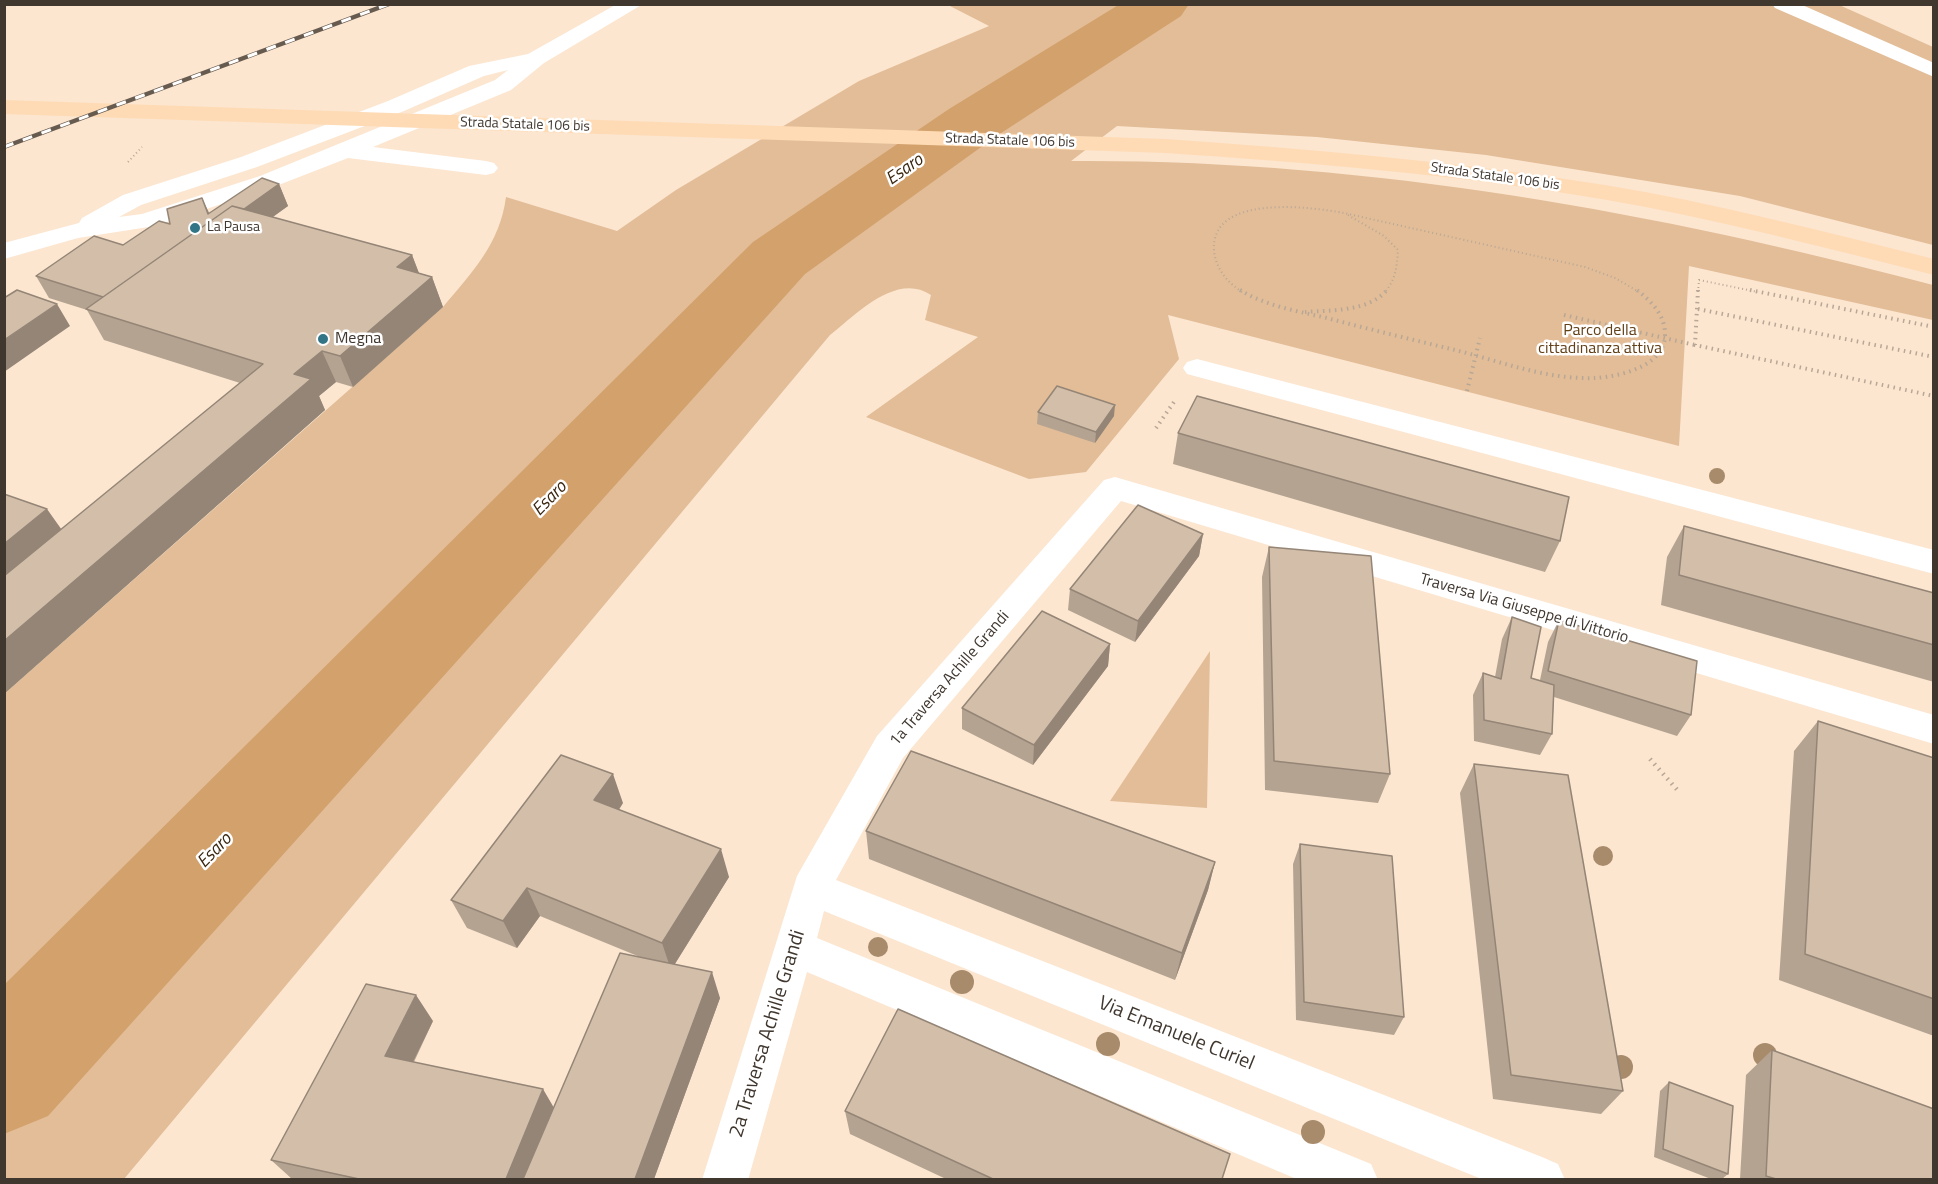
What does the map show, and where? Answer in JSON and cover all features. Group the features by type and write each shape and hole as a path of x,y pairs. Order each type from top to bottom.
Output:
{"main road":[{"name":"Strada Statale 106 bis","path":"4,107 1166,146 1316,156 1455,170 1670,204 1934,267"}],"street":[{"path":"4,251 76,231 147,221 268,182 345,152 503,85 536,58 633,4"},
{"path":"1782,4 1934,71"},
{"path":"76,231 132,200 260,158 396,106 477,71 536,58"},
{"path":"345,152 486,168"},
{"path":"1197,368 1934,562"},
{"name":"Traversa Via Giuseppe di Vittorio","path":"1115,488 1934,730"},
{"name":"1a Traversa Achille Grandi","path":"811,888 891,747 1115,488"},
{"name":"2a Traversa Achille Grandi","path":"725,1179 811,888"},
{"name":"Via Emanuele Curiel","path":"811,888 1542,1179"},
{"path":"795,948 1355,1179"}],"path":[{"path":"121,170 143,145"},
{"path":"1304,206 1585,267 1607,274 1644,297 1658,311 1665,328 1663,346 1649,363 1623,376 1568,377 1301,312 1248,296 1229,281 1216,264 1212,248 1217,234 1239,215 1263,209 1304,206"},
{"path":"1301,312 1353,307 1376,300 1388,292 1396,279 1398,249 1384,236 1344,213"},
{"path":"1695,345 1699,280 1934,327"},
{"path":"1698,309 1934,357"},
{"path":"1564,315 1934,396"},
{"path":"1467,391 1480,338"},
{"path":"1156,428 1177,398"},
{"path":"1650,759 1680,793"}],"green space":[{"name":"Parco della cittadinanza attiva","path":"1837,4 1933,47 1933,245 1740,196 1486,155 1317,137 1117,126 1071,161 1180,163 1289,169 1506,194 1614,213 1828,258 1933,285 1933,320 1689,266 1679,446 1168,315 1179,359 1086,472 1029,479 866,417 978,337 925,320 931,295 918,289 904,289 877,298 830,335 124,1179 5,1179 4,694 443,307 474,269 491,243 503,214 506,197 617,231 676,190 859,81 989,26 948,5"},
{"path":"1210,651 1207,808 1110,801"}],"building":[{"path":"262,178 279,184 244,209 232,206 103,297 36,276 94,236 123,245 159,221 170,224 167,209 202,198 208,214"},
{"path":"232,206 412,255 397,267 432,277 340,356 322,351 294,374 311,379 4,641 4,576 263,364 86,309"},
{"path":"17,290 57,304 4,340 4,298"},
{"path":"1057,386 1115,405 1096,432 1038,412"},
{"path":"1197,396 1569,497 1560,541 1178,433"},
{"path":"4,494 47,509 4,544"},
{"path":"1138,505 1203,534 1138,621 1070,589"},
{"path":"1684,526 1934,593 1934,645 1679,575"},
{"path":"1269,547 1371,556 1390,774 1274,761"},
{"path":"1042,611 1110,644 1034,745 962,708"},
{"path":"1512,617 1541,627 1531,678 1554,685 1552,734 1484,720 1483,673 1501,679"},
{"path":"1559,620 1697,661 1691,715 1548,671"},
{"path":"1818,721 1934,758 1934,999 1805,954"},
{"path":"911,751 1215,862 1182,953 866,831"},
{"path":"561,755 613,774 594,800 721,849 662,943 527,888 503,921 451,900"},
{"path":"1474,764 1568,775 1623,1091 1511,1075"},
{"path":"1300,844 1392,856 1404,1017 1304,1002"},
{"path":"620,953 712,972 635,1179 523,1179"},
{"path":"366,984 416,995 385,1056 543,1089 506,1179 359,1179 271,1160"},
{"path":"898,1009 1230,1154 1222,1179 993,1179 845,1111"},
{"path":"1772,1050 1934,1109 1934,1179 1776,1179 1766,1176"},
{"path":"1669,1082 1733,1106 1728,1174 1663,1149"}],"waterway":[{"name":"Esaro","path":"4,1073 779,258 972,123 1161,4"}],"railway":[{"path":"4,147 389,4"}],"place":[{"name":"La Pausa","path":"195,228"},
{"name":"Megna","path":"323,339"}]}
